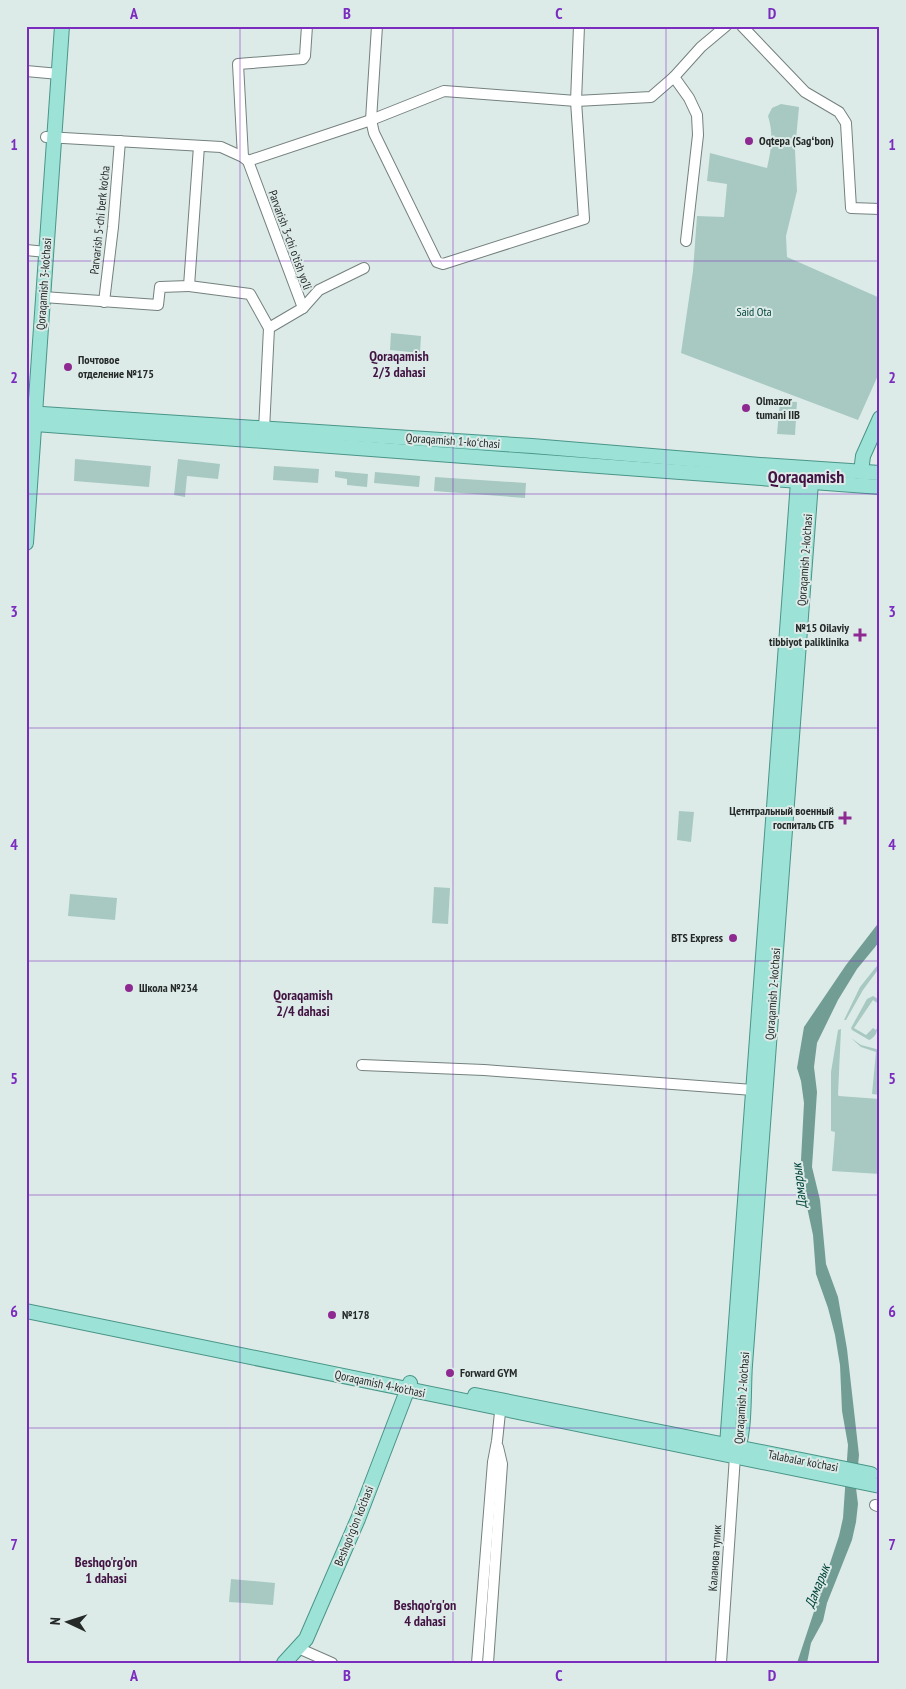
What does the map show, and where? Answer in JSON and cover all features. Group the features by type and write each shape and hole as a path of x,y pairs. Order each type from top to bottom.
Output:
{"main road":[{"name":"Qoraqamish 3-ko'chasi","path":"54,26 55,74"},
{"name":"Qoraqamish 3-ko'chasi","path":"26,543 37,251 55,74 62,26"},
{"name":"Qoraqamish 3-ko'chasi","path":"30,417 43,296 37,251"},
{"name":"Qoraqamish 1-koʻchasi","path":"30,417 264,430 532,454"},
{"name":"Qoraqamish 1-koʻchasi","path":"30,417 805,475 861,472 880,473"},
{"path":"861,472 863,456 880,418"},
{"path":"805,475 880,487"},
{"name":"Qoraqamish 2-ko'chasi","path":"734,1449 805,475"},
{"name":"Qoraqamish 2-ko'chasi","path":"734,1449 754,1090 762,1054"},
{"name":"Qoraqamish 4-ko'chasi","path":"26,1303 347,1374"},
{"name":"Qoraqamish 4-ko'chasi","path":"26,1311 734,1449"},
{"path":"347,1374 364,1385 385,1390 390,1397 393,1408 388,1439"},
{"name":"Beshqo'rg'on ko'chasi","path":"284,1663 306,1639 358,1519 409,1386"},
{"name":"Talabalar ko'chasi","path":"734,1449 839,1473 862,1477 880,1476"},
{"name":"Talabalar ko'chasi","path":"862,1477 880,1485"}],"street":[{"name":"Parvarish 3-chi o'tish yo'li","path":"269,328 303,308 246,159 238,64 304,59 306,56 307,26"},
{"path":"377,26 371,120 374,133 437,262 443,264 584,219 576,100 579,26"},
{"path":"50,137 221,147 246,159 371,120 444,91 576,100 651,97 674,77 701,47 726,26"},
{"path":"742,26 805,92 840,112 846,123 851,208 880,209"},
{"path":"26,71 55,74"},
{"path":"674,77 689,98 697,115 698,135 686,241"},
{"name":"Parvarish 5-chi berk ko'cha","path":"104,302 115,208 120,141"},
{"path":"189,286 199,146"},
{"path":"303,308 319,290 364,268"},
{"path":"43,296 158,305 160,287 189,286 250,294 269,328 264,430"},
{"path":"362,1065 484,1070 754,1090"},
{"path":"477,1663 493,1462 501,1405"},
{"path":"488,1663 502,1464 497,1441"},
{"name":"Каланова тупик","path":"721,1663 734,1449"},
{"path":"298,1648 332,1663"}],"green space":[{"name":"Said Ota","path":"781,104 799,107 795,150 797,191 786,236 787,257 880,298 880,371 858,420 681,353 693,271 697,216 724,217 727,184 707,181 710,153 767,168 771,149 768,116 772,108"},
{"path":"391,333 421,336 420,353 390,350"},
{"path":"780,401 797,402 795,435 777,434"},
{"path":"75,459 151,466 149,487 74,481"},
{"path":"178,459 220,464 218,479 187,476 185,497 174,495"},
{"path":"274,466 319,469 318,483 273,480"},
{"path":"335,471 368,474 367,487 347,485 347,479 335,477"},
{"path":"375,472 420,476 419,487 374,483"},
{"path":"435,477 526,483 525,498 434,491"},
{"path":"679,811 694,812 691,842 677,840"},
{"path":"434,887 450,888 448,924 432,923"},
{"path":"70,894 117,898 115,920 68,916"},
{"path":"880,962 880,967 863,990 846,1020 844,1020 860,987"},
{"path":"873,996 880,1000 880,1005 873,1000 854,1028 866,1035 873,1028 876,1030 877,1028 875,1036 869,1040 851,1028 867,999"},
{"path":"841,1029 838,1095 880,1099 880,1174 832,1171 835,1132 831,1131 831,1072 838,1030"},
{"path":"851,1038 861,1045 880,1050 880,1095 872,1094 876,1052 861,1047"},
{"path":"231,1579 275,1583 273,1605 229,1602"}],"shaded area":[{"path":"880,921 880,941 857,969 838,1000 817,1043 814,1067 817,1092 812,1167 820,1200 826,1264 838,1297 847,1349 859,1455 856,1488 858,1504 852,1540 827,1603 823,1621 811,1643 807,1663 797,1663 839,1536 843,1518 848,1445 842,1411 840,1365 835,1335 816,1274 813,1235 804,1193 801,1160 804,1103 797,1068 804,1027 846,965"}],"place":[{"name":"Oqtepa (Sagʻbon)","path":"749,141"},
{"name":"Почтовое отделение №175","path":"68,367"},
{"name":"Olmazor tumani IIB","path":"746,408"},
{"name":"№15 Oilaviy tibbiyot paliklinika","path":"860,635"},
{"name":"Цетнтральный военный госпиталь СГБ","path":"845,818"},
{"name":"BTS Express","path":"733,938"},
{"name":"Школа №234","path":"129,988"},
{"name":"№178","path":"332,1315"},
{"name":"Forward GYM","path":"450,1373"}],"district":[{"name":"Qoraqamish 2/3 dahasi","path":"399,364"},
{"name":"Qoraqamish","path":"806,477"},
{"name":"Qoraqamish 2/4 dahasi","path":"303,1004"},
{"name":"Beshqo'rg'on 1 dahasi","path":"106,1570"},
{"name":"Beshqo'rg'on 4 dahasi","path":"425,1614"}],"water label":[{"name":"Дамарык","path":"799,1186"},
{"name":"Дамарык","path":"817,1586"}]}
